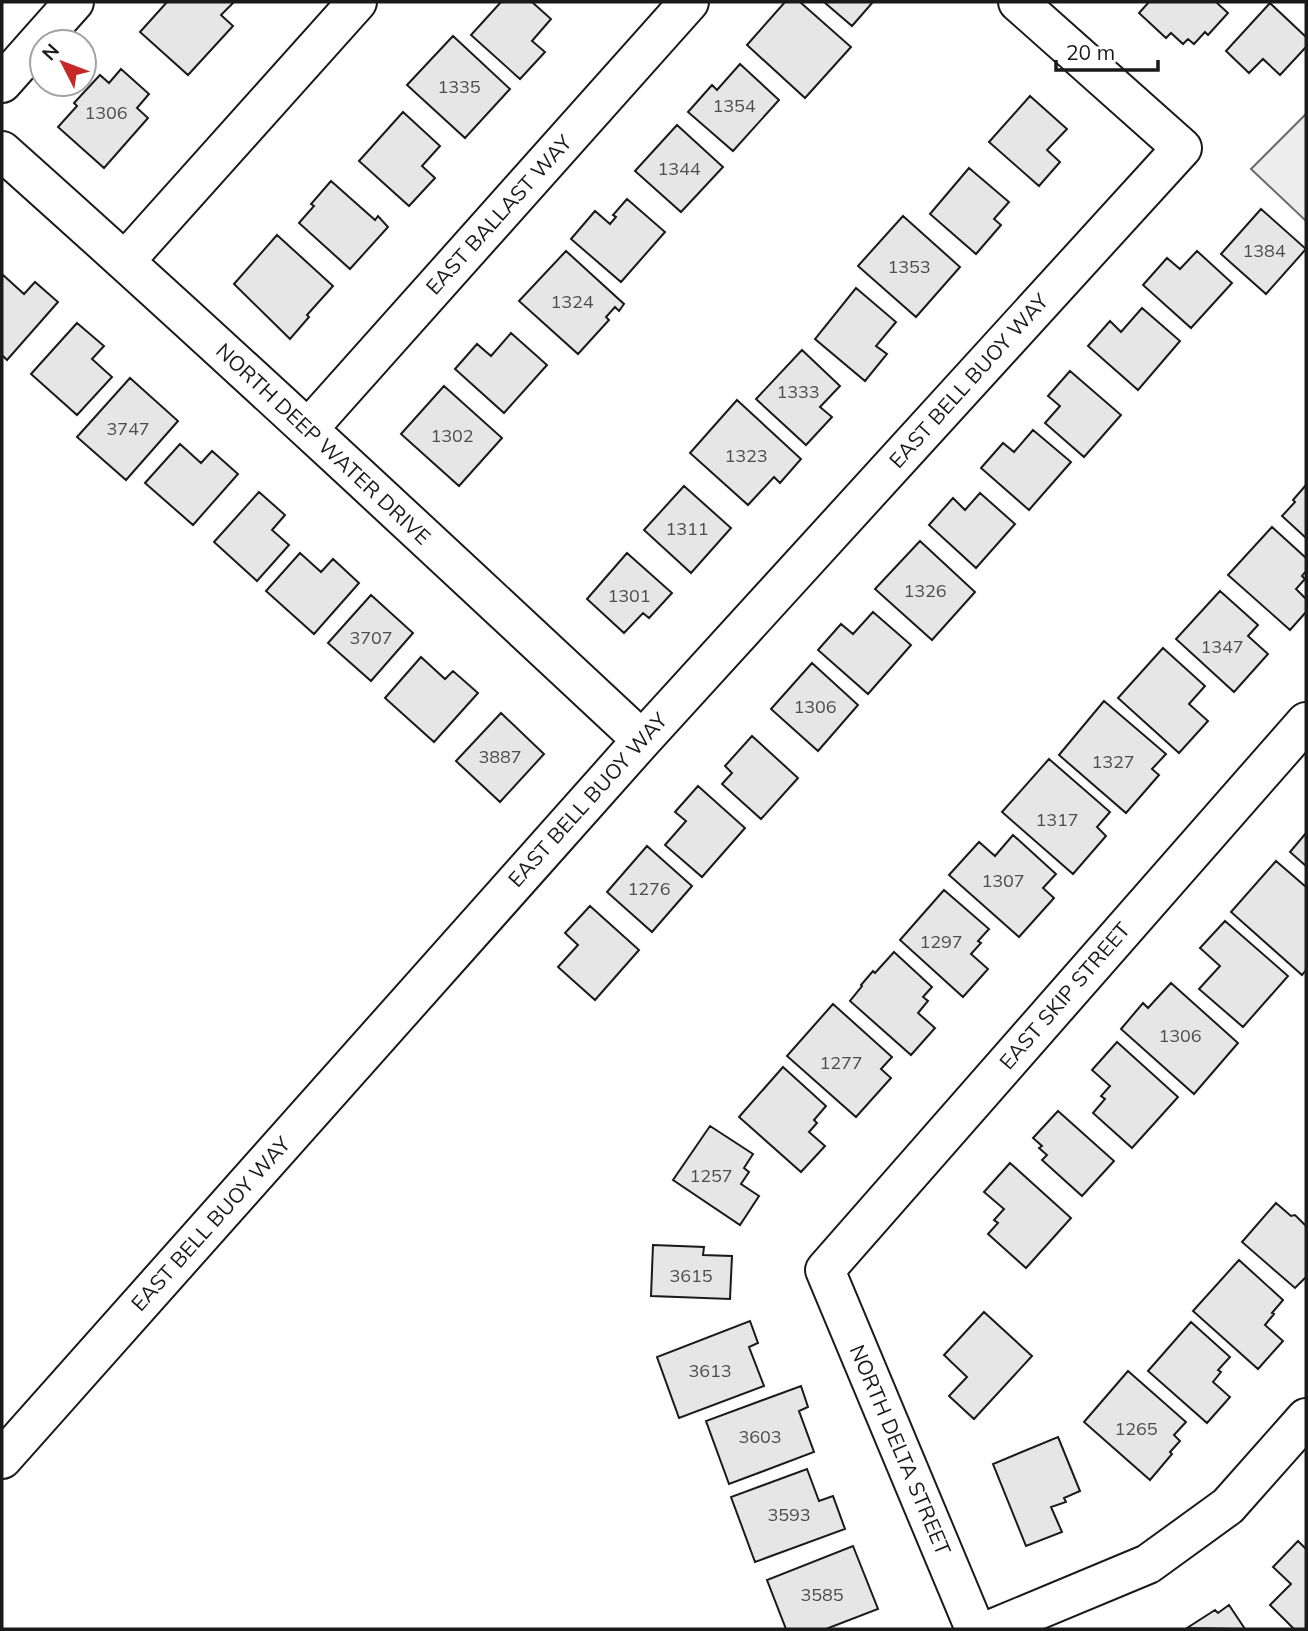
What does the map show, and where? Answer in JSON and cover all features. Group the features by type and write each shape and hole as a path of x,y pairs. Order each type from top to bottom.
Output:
{"street":[{"path":"2,83 74,2"},
{"path":"125,261 357,2"},
{"name":"EAST BALLAST WAY","path":"308,429 689,2"},
{"name":"EAST BELL BUOY WAY","path":"2,1460 642,740 1182,148 1018,2"},
{"name":"NORTH DEEP WATER DRIVE","path":"2,151 308,429 642,740"},
{"name":"EAST SKIP STREET","path":"825,1270 1306,722"},
{"name":"NORTH DELTA STREET","path":"825,1270 975,1629"},
{"path":"992,1629 1148,1564 1228,1506 1306,1418"}],"shaded area":[{"path":"1306,114 1306,221 1251,169"}],"building":[{"path":"167,2 234,2 221,15 233,26 188,75 140,32"},
{"path":"501,2 532,2 551,19 532,41 545,52 520,79 471,35"},
{"path":"785,2 800,2 851,47 805,98 747,45"},
{"path":"824,2 873,2 852,26"},
{"path":"1149,2 1216,2 1228,13 1208,35 1205,32 1194,44 1188,39 1183,44 1171,33 1166,38 1139,13"},
{"path":"1270,3 1306,37 1306,47 1280,75 1263,59 1249,73 1226,51"},
{"path":"453,36 510,89 465,138 407,85"},
{"path":"740,64 779,100 733,151 688,112 712,85 717,90"},
{"path":"121,69 149,94 137,108 148,118 104,168 58,127 77,106 74,103 79,98 98,98 100,75 109,83"},
{"path":"1030,96 1067,129 1047,150 1060,162 1039,186 989,142"},
{"path":"403,112 440,146 422,166 435,178 409,206 359,161"},
{"path":"677,125 723,167 681,212 635,171"},
{"path":"969,168 1009,202 994,219 1001,225 976,254 930,214"},
{"path":"331,181 375,220 378,216 388,227 350,269 299,223"},
{"path":"627,199 665,232 621,282 571,239 595,211 610,224 616,217 613,215"},
{"path":"1261,209 1306,249 1266,294 1221,254"},
{"path":"903,216 960,267 916,317 858,266"},
{"path":"277,235 333,286 290,339 234,284"},
{"path":"566,251 624,304 619,311 615,307 606,317 609,320 578,354 519,301"},
{"path":"1197,251 1232,283 1191,328 1143,285 1167,258 1180,269"},
{"path":"2,274 24,294 35,282 58,302 7,360 2,355"},
{"path":"856,288 896,322 876,346 887,354 865,381 815,339"},
{"path":"1142,308 1180,341 1138,390 1088,346 1110,321 1121,332"},
{"path":"77,323 104,346 92,359 112,377 77,415 31,374"},
{"path":"511,333 547,365 504,413 455,369 477,344 491,356"},
{"path":"802,350 840,386 820,407 832,417 806,445 756,399"},
{"path":"1070,371 1121,415 1084,457 1045,423 1060,406 1048,396"},
{"path":"130,378 178,421 126,480 77,437"},
{"path":"444,386 502,438 459,486 401,434"},
{"path":"737,400 801,459 780,483 774,477 748,505 690,453"},
{"path":"1033,430 1071,462 1029,510 981,468 1003,443 1014,452"},
{"path":"180,444 201,463 212,451 238,474 193,525 145,483"},
{"path":"1306,485 1306,538 1282,516"},
{"path":"684,486 731,528 691,573 644,530"},
{"path":"259,492 285,515 272,530 289,545 257,581 214,542"},
{"path":"980,493 1015,524 976,568 929,525 953,498 965,510"},
{"path":"1272,527 1306,558 1306,571 1302,576 1305,579 1296,589 1306,599 1306,612 1290,630 1228,575"},
{"path":"920,541 975,592 932,640 875,589"},
{"path":"300,553 321,572 333,559 359,583 314,634 266,591"},
{"path":"627,553 672,593 649,618 643,613 624,633 587,599"},
{"path":"1220,591 1258,625 1248,636 1268,654 1234,692 1176,639"},
{"path":"371,595 413,633 371,681 328,643"},
{"path":"873,612 911,645 868,694 818,650 841,624 853,634"},
{"path":"1163,648 1205,686 1189,704 1208,721 1179,753 1118,698"},
{"path":"421,657 445,679 453,671 478,693 434,742 385,698"},
{"path":"812,663 858,705 818,751 771,709"},
{"path":"1104,701 1166,754 1152,769 1159,775 1126,813 1059,755"},
{"path":"501,713 544,754 500,802 456,761"},
{"path":"752,736 798,778 761,819 722,784 732,773 725,766"},
{"path":"1049,759 1110,812 1097,827 1106,836 1073,874 1002,812"},
{"path":"698,786 745,828 702,877 665,845 686,821 675,812"},
{"path":"1306,833 1306,866 1290,852"},
{"path":"1013,835 1056,874 1043,888 1054,898 1019,937 949,875 979,842 995,856"},
{"path":"647,846 692,886 652,932 607,892"},
{"path":"1276,861 1306,887 1306,970 1302,975 1231,912"},
{"path":"944,890 989,929 971,954 988,969 963,997 900,940"},
{"path":"590,906 639,950 595,1000 558,967 578,945 565,933"},
{"path":"1225,921 1288,976 1243,1027 1199,989 1220,966 1200,948"},
{"path":"894,952 932,987 923,997 928,1001 918,1013 935,1028 911,1055 850,1001 873,971 875,973"},
{"path":"1171,983 1238,1043 1194,1094 1121,1029 1143,1003 1148,1008"},
{"path":"833,1004 892,1057 881,1069 891,1078 856,1117 787,1056"},
{"path":"1117,1042 1178,1097 1132,1148 1093,1113 1105,1099 1101,1096 1110,1086 1092,1070"},
{"path":"783,1067 826,1106 814,1120 817,1123 809,1132 825,1146 801,1172 739,1117"},
{"path":"1058,1111 1114,1161 1082,1196 1042,1160 1047,1155 1033,1138"},
{"path":"710,1126 753,1154 744,1168 749,1172 741,1184 759,1196 740,1225 673,1180"},
{"path":"1010,1163 1071,1218 1026,1268 988,1234 998,1223 994,1220 1004,1209 984,1192"},
{"path":"1276,1203 1306,1226 1306,1277 1295,1288 1242,1242"},
{"path":"653,1245 704,1247 703,1255 732,1256 730,1299 651,1296"},
{"path":"1239,1260 1283,1300 1265,1325 1283,1341 1258,1369 1193,1311"},
{"path":"984,1312 1032,1356 974,1419 949,1396 967,1377 944,1355"},
{"path":"750,1321 758,1343 749,1347 764,1386 679,1418 657,1357"},
{"path":"1191,1322 1230,1357 1218,1370 1221,1372 1213,1382 1230,1397 1207,1423 1148,1371"},
{"path":"1128,1371 1186,1422 1174,1435 1180,1441 1170,1452 1172,1454 1150,1480 1084,1422"},
{"path":"801,1386 808,1407 799,1411 814,1452 729,1484 706,1421"},
{"path":"1058,1437 1080,1491 1064,1498 1066,1502 1051,1507 1062,1532 1026,1546 993,1464"},
{"path":"807,1469 819,1501 833,1496 845,1529 755,1562 731,1497"},
{"path":"1298,1541 1306,1549 1306,1629 1294,1629 1270,1605 1291,1584 1273,1567"},
{"path":"853,1546 878,1609 826,1629 786,1629 767,1580"},
{"path":"1229,1605 1245,1629 1187,1628 1215,1610 1218,1613"}]}
